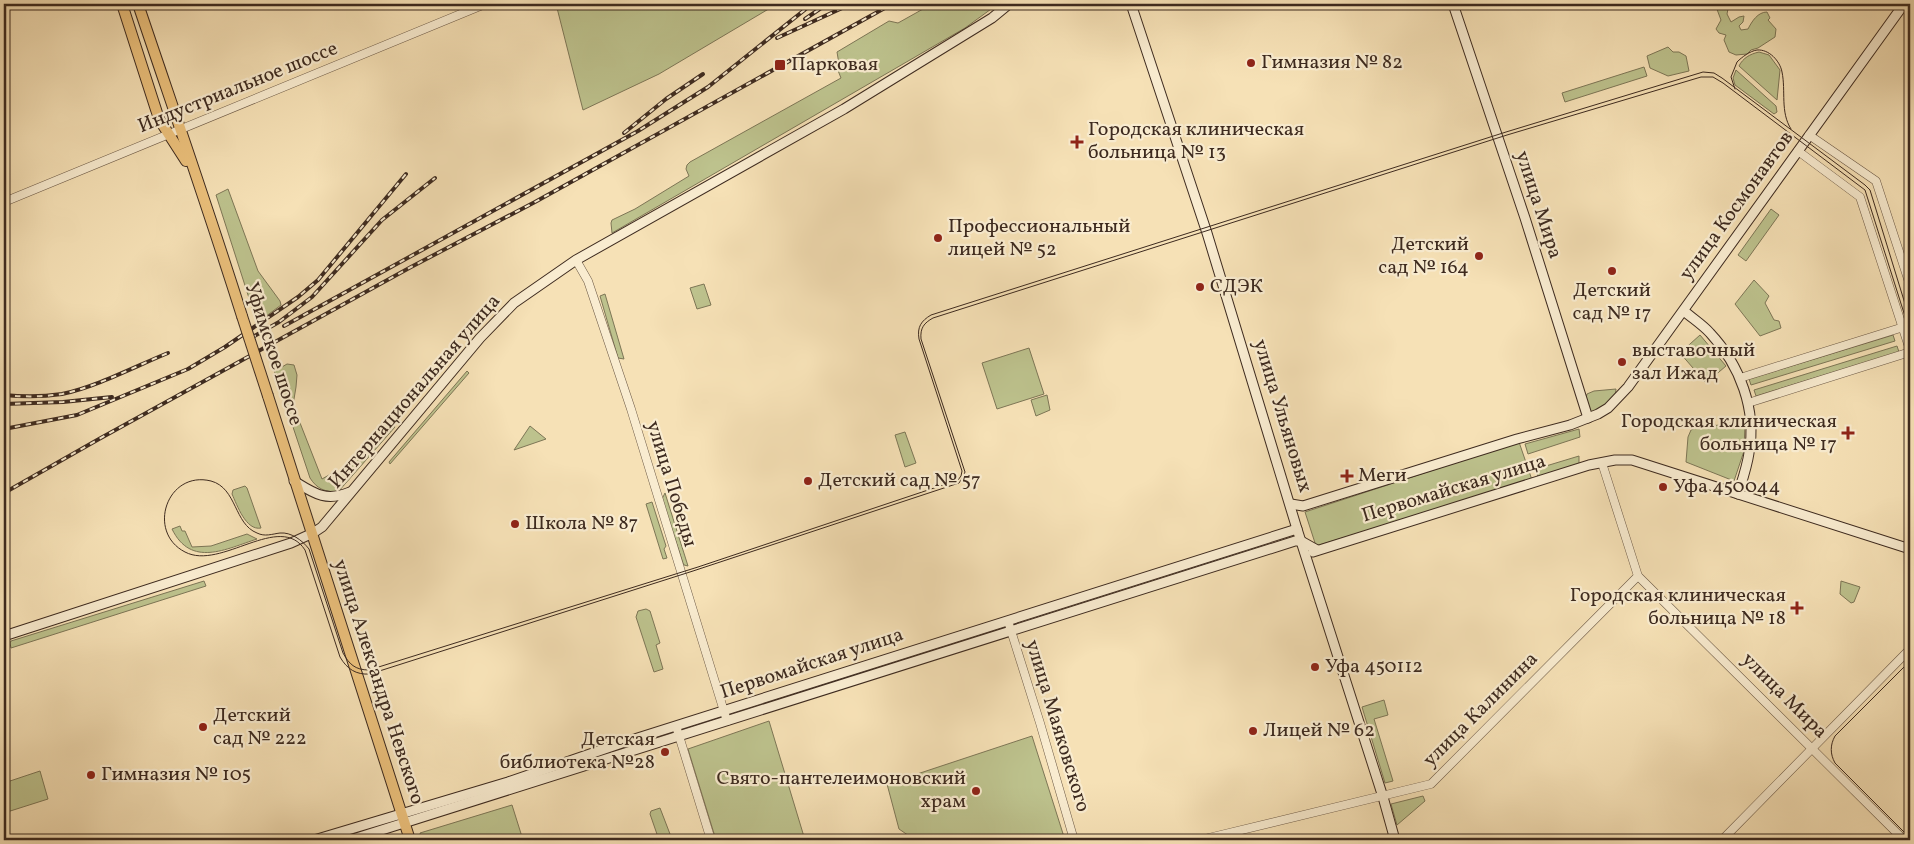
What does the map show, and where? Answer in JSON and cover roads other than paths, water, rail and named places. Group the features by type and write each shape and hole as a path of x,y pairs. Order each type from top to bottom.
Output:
{"main road":[{"name":"Уфимское шоссе","path":"122,4 159,119 175,132"},
{"name":"Уфимское шоссе","path":"138,4 175,132 200,186 294,481 313,533"},
{"name":"Интернациональная улица","path":"4,636 291,543 313,533 322,527 480,338 514,302 576,260 844,109 992,18 1009,4"},
{"name":"улица Ульяновых","path":"1131,4 1207,233 1291,504 1297,529 1395,840"},
{"name":"улица Мира","path":"1453,4 1525,218 1588,418"},
{"name":"улица Космонавтов","path":"1588,418 1598,414 1618,399 1684,311 1904,4"},
{"path":"1684,311 1710,332 1728,357 1740,378 1748,403 1751,422 1749,453 1738,494"},
{"name":"Первомайская улица","path":"1291,504 1303,506 1588,418"},
{"name":"Первомайская улица","path":"1317,550 1589,465 1616,460 1632,460 1910,549"},
{"path":"294,481 308,490 323,496 341,496 351,492"},
{"path":"1297,529 1303,506"},
{"name":"Первомайская улица","path":"350,840 403,818 676,726 1297,529"},
{"name":"улица Александра Невского","path":"313,533 410,840"},
{"name":"Первомайская улица","path":"314,840 403,818 680,736 1295,541 1301,541"},
{"path":"1301,541 1317,550 1311,554 1308,561"}],"street":[{"name":"Индустриальное шоссе","path":"4,202 485,4"},
{"path":"1809,135 1876,182 1910,285"},
{"path":"1748,403 1910,351 1907,326 1860,197 1798,151"},
{"name":"улица Победы","path":"576,260 588,281 631,409 726,721"},
{"path":"1740,378 1907,326"},
{"name":"улица Мира","path":"1602,462 1638,576 1904,840"},
{"name":"улица Калинина","path":"1200,840 1431,784 1638,576"},
{"name":"улица Маяковского","path":"1008,621 1074,840"},
{"path":"1722,840 1910,649"},
{"path":"676,726 711,840"}],"tram line":[{"path":"1735,89 1731,77 1737,62 1746,54 1757,50 1766,51 1776,60 1781,68 1786,116 1791,129"},
{"path":"1910,320 1870,190 1722,78 1714,73 1703,72 1506,132 931,315 920,325 919,339 962,471 958,480 698,567 369,670 353,666 343,653 309,549 300,540 284,533 260,534 249,528 226,491 211,481 196,480 183,485 173,493 167,505 164,518 166,531 173,543 185,552 199,556 215,554 266,539 281,537 294,540 305,550 340,657 352,670 370,674 693,571 959,483 965,472 921,339 923,326 933,318 1507,135 1701,77 1713,77 1723,83 1865,190 1910,332"},
{"path":"1910,661 1835,736 1831,750 1835,763 1910,838"}],"railway":[{"path":"284,326 638,131 708,87 812,4"},
{"path":"805,19 827,4"},
{"path":"777,38 851,4"},
{"path":"4,493 411,267 535,202 892,4"},
{"path":"624,133 666,99 703,74"},
{"path":"4,429 77,415 188,369 225,347 298,297 318,280 406,174"},
{"path":"251,338 279,322 312,297 382,220 435,178"},
{"path":"4,395 40,396 75,391 168,353"},
{"path":"4,404 63,402 112,397"}],"place":[{"name":"Гимназия № 82","path":"1251,63"},
{"name":"Парковая","path":"780,65"},
{"name":"Городская клиническая больница № 13","path":"1077,142"},
{"name":"Профессиональный лицей № 52","path":"938,238"},
{"name":"Детский сад № 164","path":"1479,256"},
{"name":"Детский сад № 17","path":"1612,271"},
{"name":"СДЭК","path":"1200,287"},
{"name":"выставочный зал Ижад","path":"1622,362"},
{"name":"Городская клиническая больница № 17","path":"1848,433"},
{"name":"Меги","path":"1347,476"},
{"name":"Детский сад № 57","path":"808,481"},
{"name":"Уфа 450044","path":"1663,487"},
{"name":"Школа № 87","path":"515,524"},
{"name":"Городская клиническая больница № 18","path":"1797,608"},
{"name":"Уфа 450112","path":"1315,667"},
{"name":"Детский сад № 222","path":"203,727"},
{"name":"Лицей № 62","path":"1253,731"},
{"name":"Детская библиотека №28","path":"665,752"},
{"name":"Гимназия № 105","path":"91,775"},
{"name":"Свято-пантелеимоновский храм","path":"976,791"}]}
